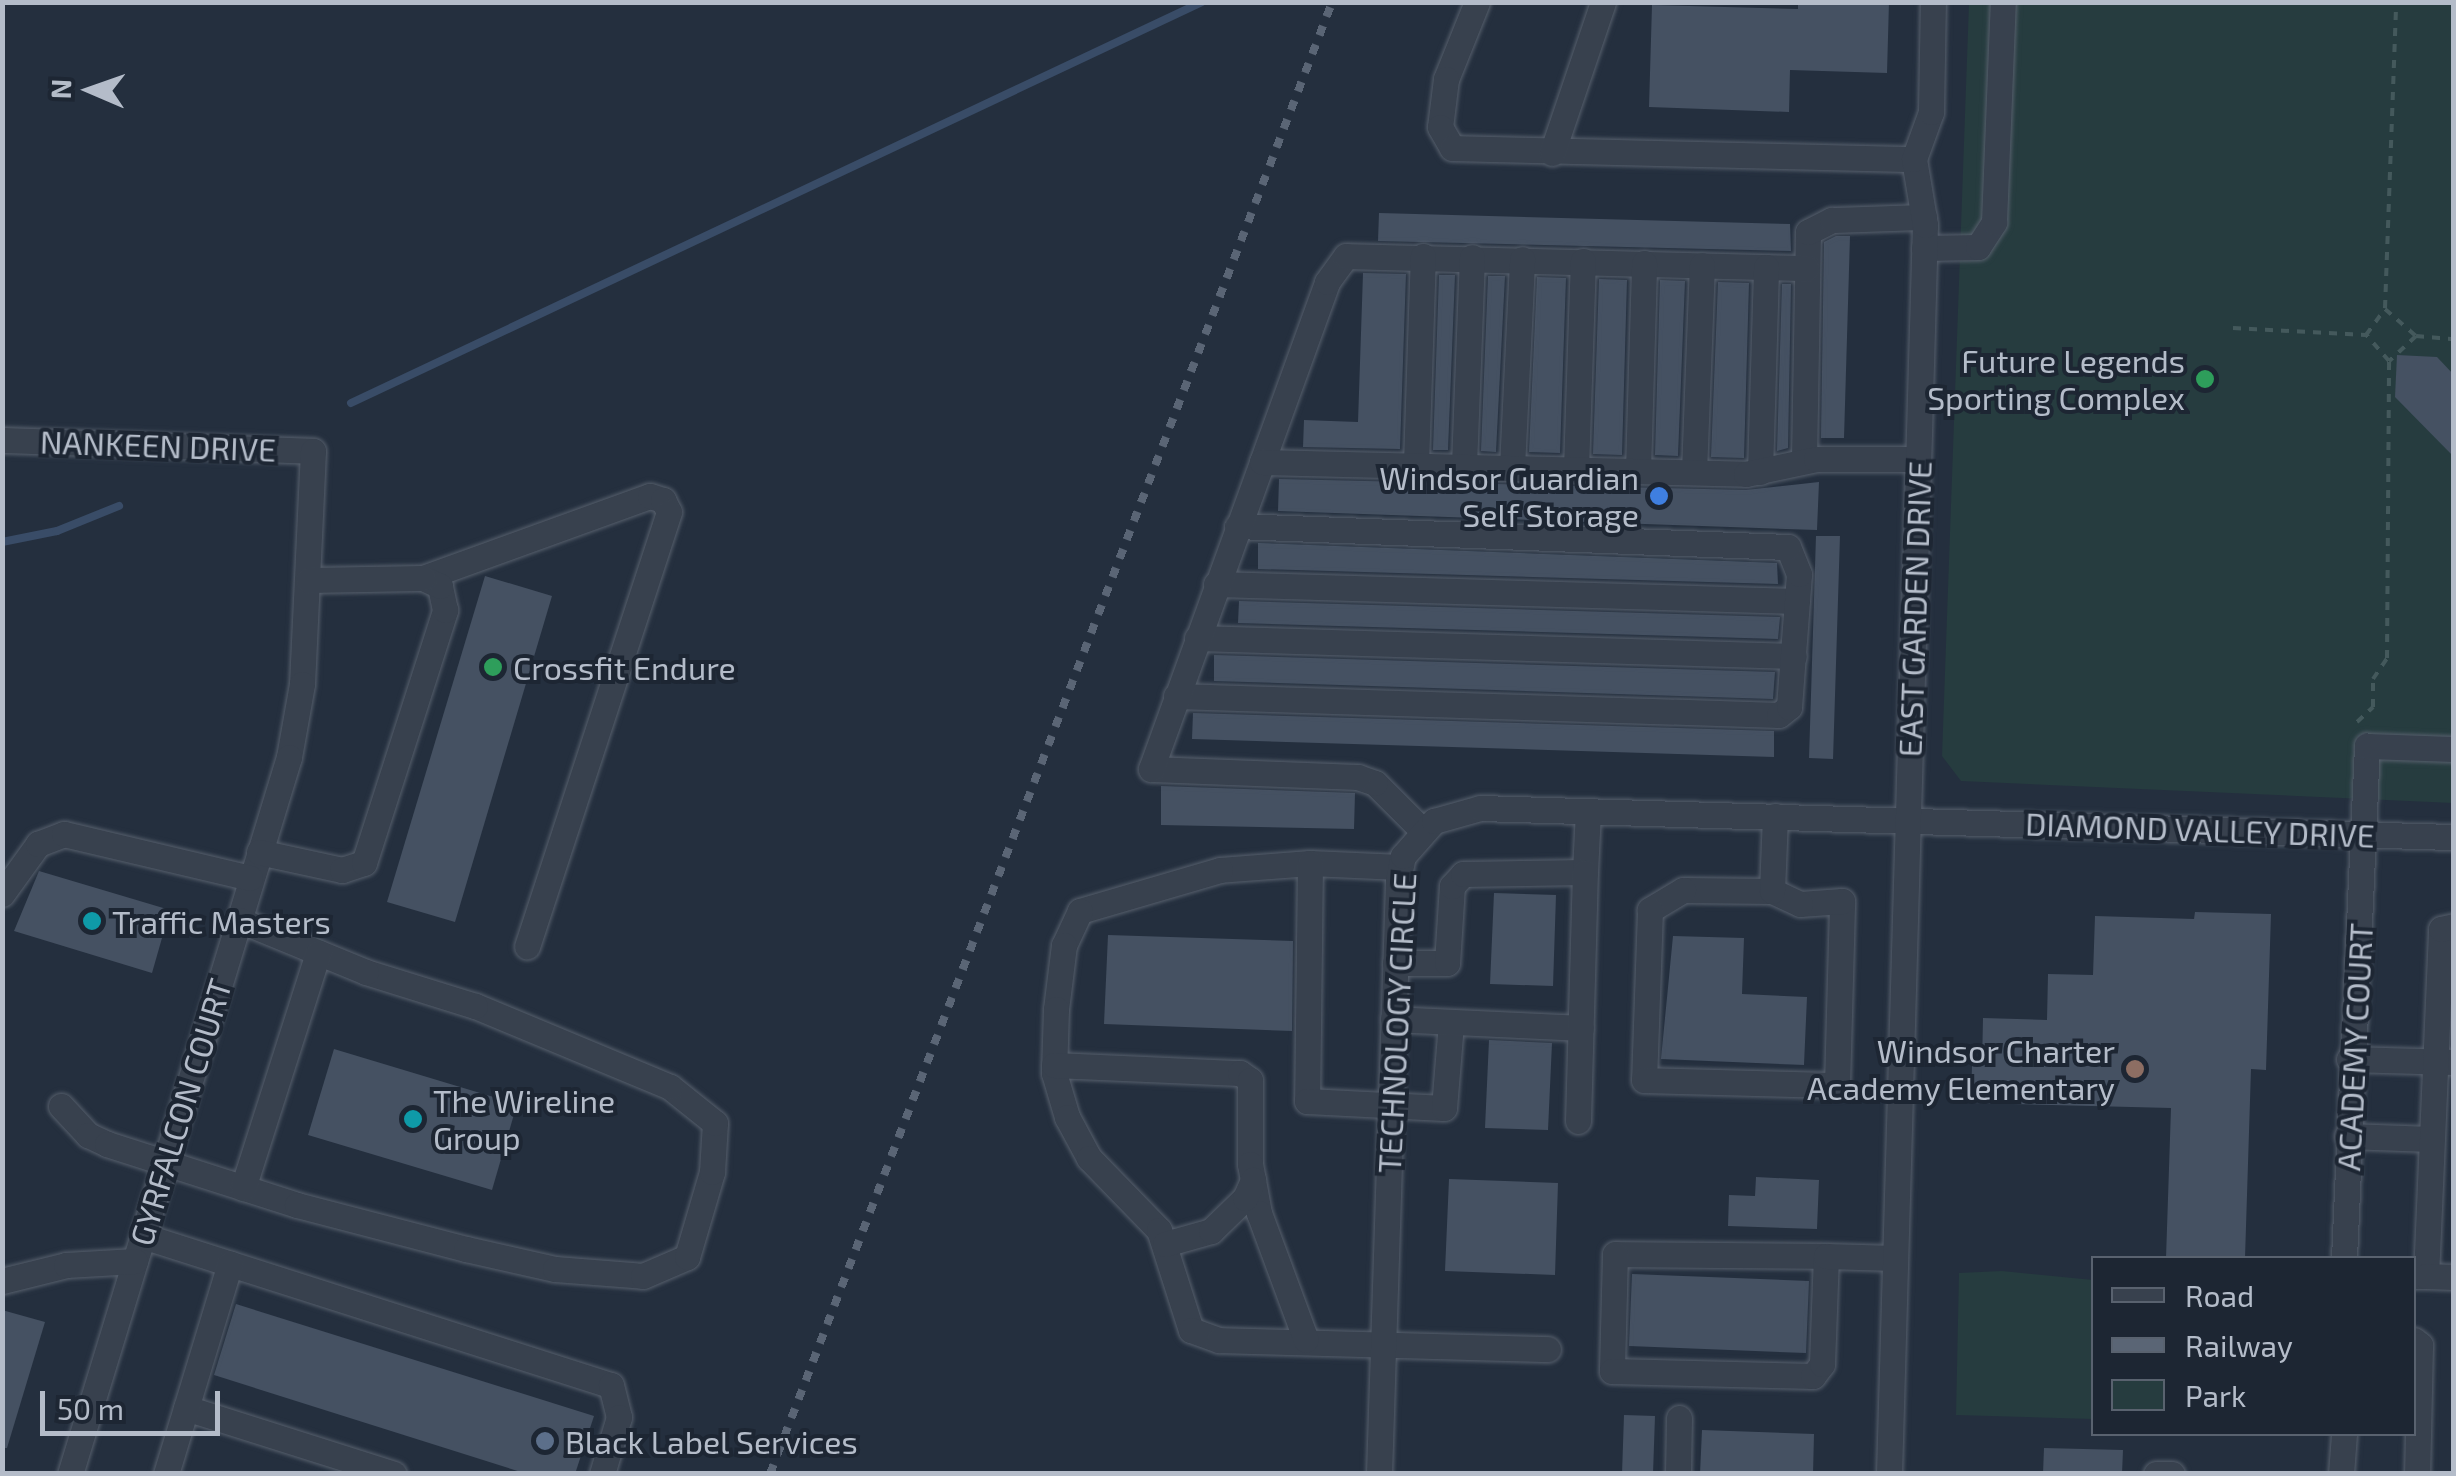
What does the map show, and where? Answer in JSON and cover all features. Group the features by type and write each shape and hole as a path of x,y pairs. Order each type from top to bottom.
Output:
{"street":[{"path":"1476,2 1446,79 1440,127 1452,148 1914,158 1930,112 1933,2"},
{"path":"1552,153 1603,2"},
{"path":"1924,248 1978,247 1994,222 2003,2"},
{"name":"EAST GARDEN DRIVE","path":"1888,1474 1924,248 1924,217 1914,158"},
{"path":"1804,460 1808,232 1832,220 1924,217"},
{"path":"1422,830 1394,799 1358,777 1150,769 1327,282 1346,256 1808,268"},
{"path":"1416,464 1423,256"},
{"path":"1464,465 1472,257"},
{"path":"1512,466 1522,259"},
{"path":"1576,468 1583,261"},
{"path":"1638,470 1644,263"},
{"path":"1694,472 1702,265"},
{"path":"1760,472 1766,267"},
{"name":"NANKEEN DRIVE","path":"2,440 312,451"},
{"name":"GYRFALCON COURT","path":"70,1474 259,852 302,684 312,451"},
{"path":"1262,462 1760,472 1804,460 1918,460"},
{"path":"308,580 424,578 650,496 663,500 668,512 526,946"},
{"path":"1176,696 1779,714 1788,707 1798,558 1788,547 1769,543 1237,526"},
{"path":"259,852 342,870 364,862 445,610 440,586 424,578"},
{"path":"1216,584 1798,601"},
{"path":"1197,638 1794,656"},
{"name":"ACADEMY COURT","path":"2344,1256 2349,1059 2367,746 2454,750"},
{"name":"TECHNOLOGY CIRCLE","path":"1380,1474 1400,867 1422,830 1460,810 1908,820"},
{"path":"1578,1121 1588,810"},
{"path":"1772,890 1775,816"},
{"name":"DIAMOND VALLEY DRIVE","path":"1908,820 2454,837"},
{"path":"2,894 38,844 64,834 250,878"},
{"path":"1400,867 1310,862 1220,870 1080,911 1064,945 1054,1066 1067,1117 1089,1158 1136,1199 1165,1244 1178,1304 1191,1330 1219,1340 1384,1341 1548,1349"},
{"path":"1310,862 1306,1101 1448,1106 1452,1022"},
{"path":"1395,963 1447,963 1452,886 1463,874 1586,872"},
{"path":"1683,890 1772,890 1800,904 1842,901 1836,1085 1644,1080 1650,910 1683,890"},
{"path":"61,1106 88,1135 243,1188 555,1268 643,1276 687,1257 712,1172 715,1122 670,1087 475,1006 238,920"},
{"path":"2454,926 2440,929 2444,1062 2431,1138 2420,1276 2454,1277"},
{"path":"243,1188 318,952"},
{"path":"1394,1020 1581,1028"},
{"path":"2349,1059 2444,1062"},
{"path":"1054,1066 1240,1074 1250,1080 1253,1180 1306,1340"},
{"path":"2347,1136 2431,1138"},
{"path":"1165,1244 1211,1231 1245,1198 1253,1180"},
{"path":"2,1281 139,1248 230,1264 611,1386 619,1416 602,1474"},
{"path":"1826,1256 1822,1364 1813,1376 1612,1371 1614,1254 1826,1256 1895,1258"},
{"path":"166,1474 230,1264"},
{"path":"2416,1342 2420,1345 2417,1474"},
{"path":"186,1408 394,1474"},
{"path":"1678,1474 1679,1418"},
{"path":"2342,1474 2344,1436"},
{"path":"2156,1474 2172,1474"}],"path":[{"path":"2366,335 2385,310 2396,2"},
{"path":"2385,310 2416,336 2454,339"},
{"path":"2233,328 2366,335 2389,360 2387,658 2373,679 2373,707 2349,730"},
{"path":"2389,360 2416,336"}],"green space":[{"name":"Future Legends Sporting Complex","path":"1969,3 2453,3 2453,803 1961,781 1942,756"},
{"path":"2002,1271 2091,1280 2091,1419 1956,1415 1959,1273"}],"building":[{"path":"1798,2 1889,2 1887,73 1790,70 1789,112 1649,107 1652,5 1798,9"},
{"path":"1379,213 1790,224 1791,251 1378,241"},
{"path":"1836,236 1850,236 1844,438 1821,438 1824,242"},
{"path":"1363,273 1406,274 1400,449 1303,447 1304,420 1358,422"},
{"path":"1439,275 1455,275 1448,450 1433,450"},
{"path":"1488,276 1505,276 1496,452 1481,451"},
{"path":"1537,277 1566,278 1560,453 1529,452"},
{"path":"1599,279 1627,280 1622,455 1593,454"},
{"path":"1660,280 1685,281 1678,456 1655,455"},
{"path":"1718,282 1749,283 1744,458 1711,457"},
{"path":"1782,284 1791,284 1788,448 1777,451"},
{"path":"2397,355 2437,357 2454,375 2454,457 2395,397"},
{"path":"1279,479 1746,490 1819,482 1817,530 1278,511"},
{"path":"1816,536 1840,536 1833,759 1809,758"},
{"path":"1258,543 1777,563 1778,584 1258,569"},
{"path":"485,576 552,596 455,922 387,902"},
{"path":"1239,601 1780,617 1778,639 1238,623"},
{"path":"1214,655 1775,672 1773,699 1214,681"},
{"path":"1193,713 1774,731 1774,757 1192,739"},
{"path":"1161,786 1355,793 1354,829 1161,825"},
{"name":"Traffic Masters","path":"39,871 170,910 152,973 14,931"},
{"path":"1494,893 1556,895 1553,986 1490,984"},
{"path":"2195,912 2271,914 2266,1070 2251,1069 2245,1256 2166,1256 2171,1108 1971,1103 1972,1065 1982,1065 1983,1018 2047,1020 2048,974 2093,975 2095,916 2194,919"},
{"path":"1108,935 1293,941 1292,1031 1104,1024"},
{"path":"1673,936 1744,938 1742,994 1807,997 1804,1065 1661,1059"},
{"path":"1489,1040 1552,1043 1548,1130 1485,1128"},
{"name":"The Wireline Group","path":"334,1049 517,1104 492,1190 308,1135"},
{"path":"1756,1177 1819,1180 1817,1229 1728,1226 1729,1195 1755,1196"},
{"path":"1449,1179 1558,1183 1555,1275 1445,1271"},
{"path":"1632,1274 1809,1281 1806,1353 1629,1346"},
{"path":"236,1304 594,1416 575,1474 527,1474 214,1375"},
{"path":"2,1310 45,1322 7,1448 2,1448"},
{"path":"1624,1415 1655,1416 1653,1474 1622,1474"},
{"path":"1702,1430 1814,1434 1813,1474 1700,1474"},
{"path":"2044,1448 2123,1450 2122,1474 2043,1474"}],"waterway":[{"path":"351,403 1202,2"},
{"path":"2,542 57,531 119,506"}],"railway":[{"path":"770,1474 1332,2"}],"place":[{"name":"Future Legends Sporting Complex","path":"2205,379"},
{"name":"Windsor Guardian Self Storage","path":"1659,496"},
{"name":"Crossfit Endure","path":"493,667"},
{"name":"Traffic Masters","path":"92,921"},
{"name":"Windsor Charter Academy Elementary","path":"2135,1069"},
{"name":"The Wireline Group","path":"413,1119"},
{"name":"Black Label Services","path":"545,1441"}]}
